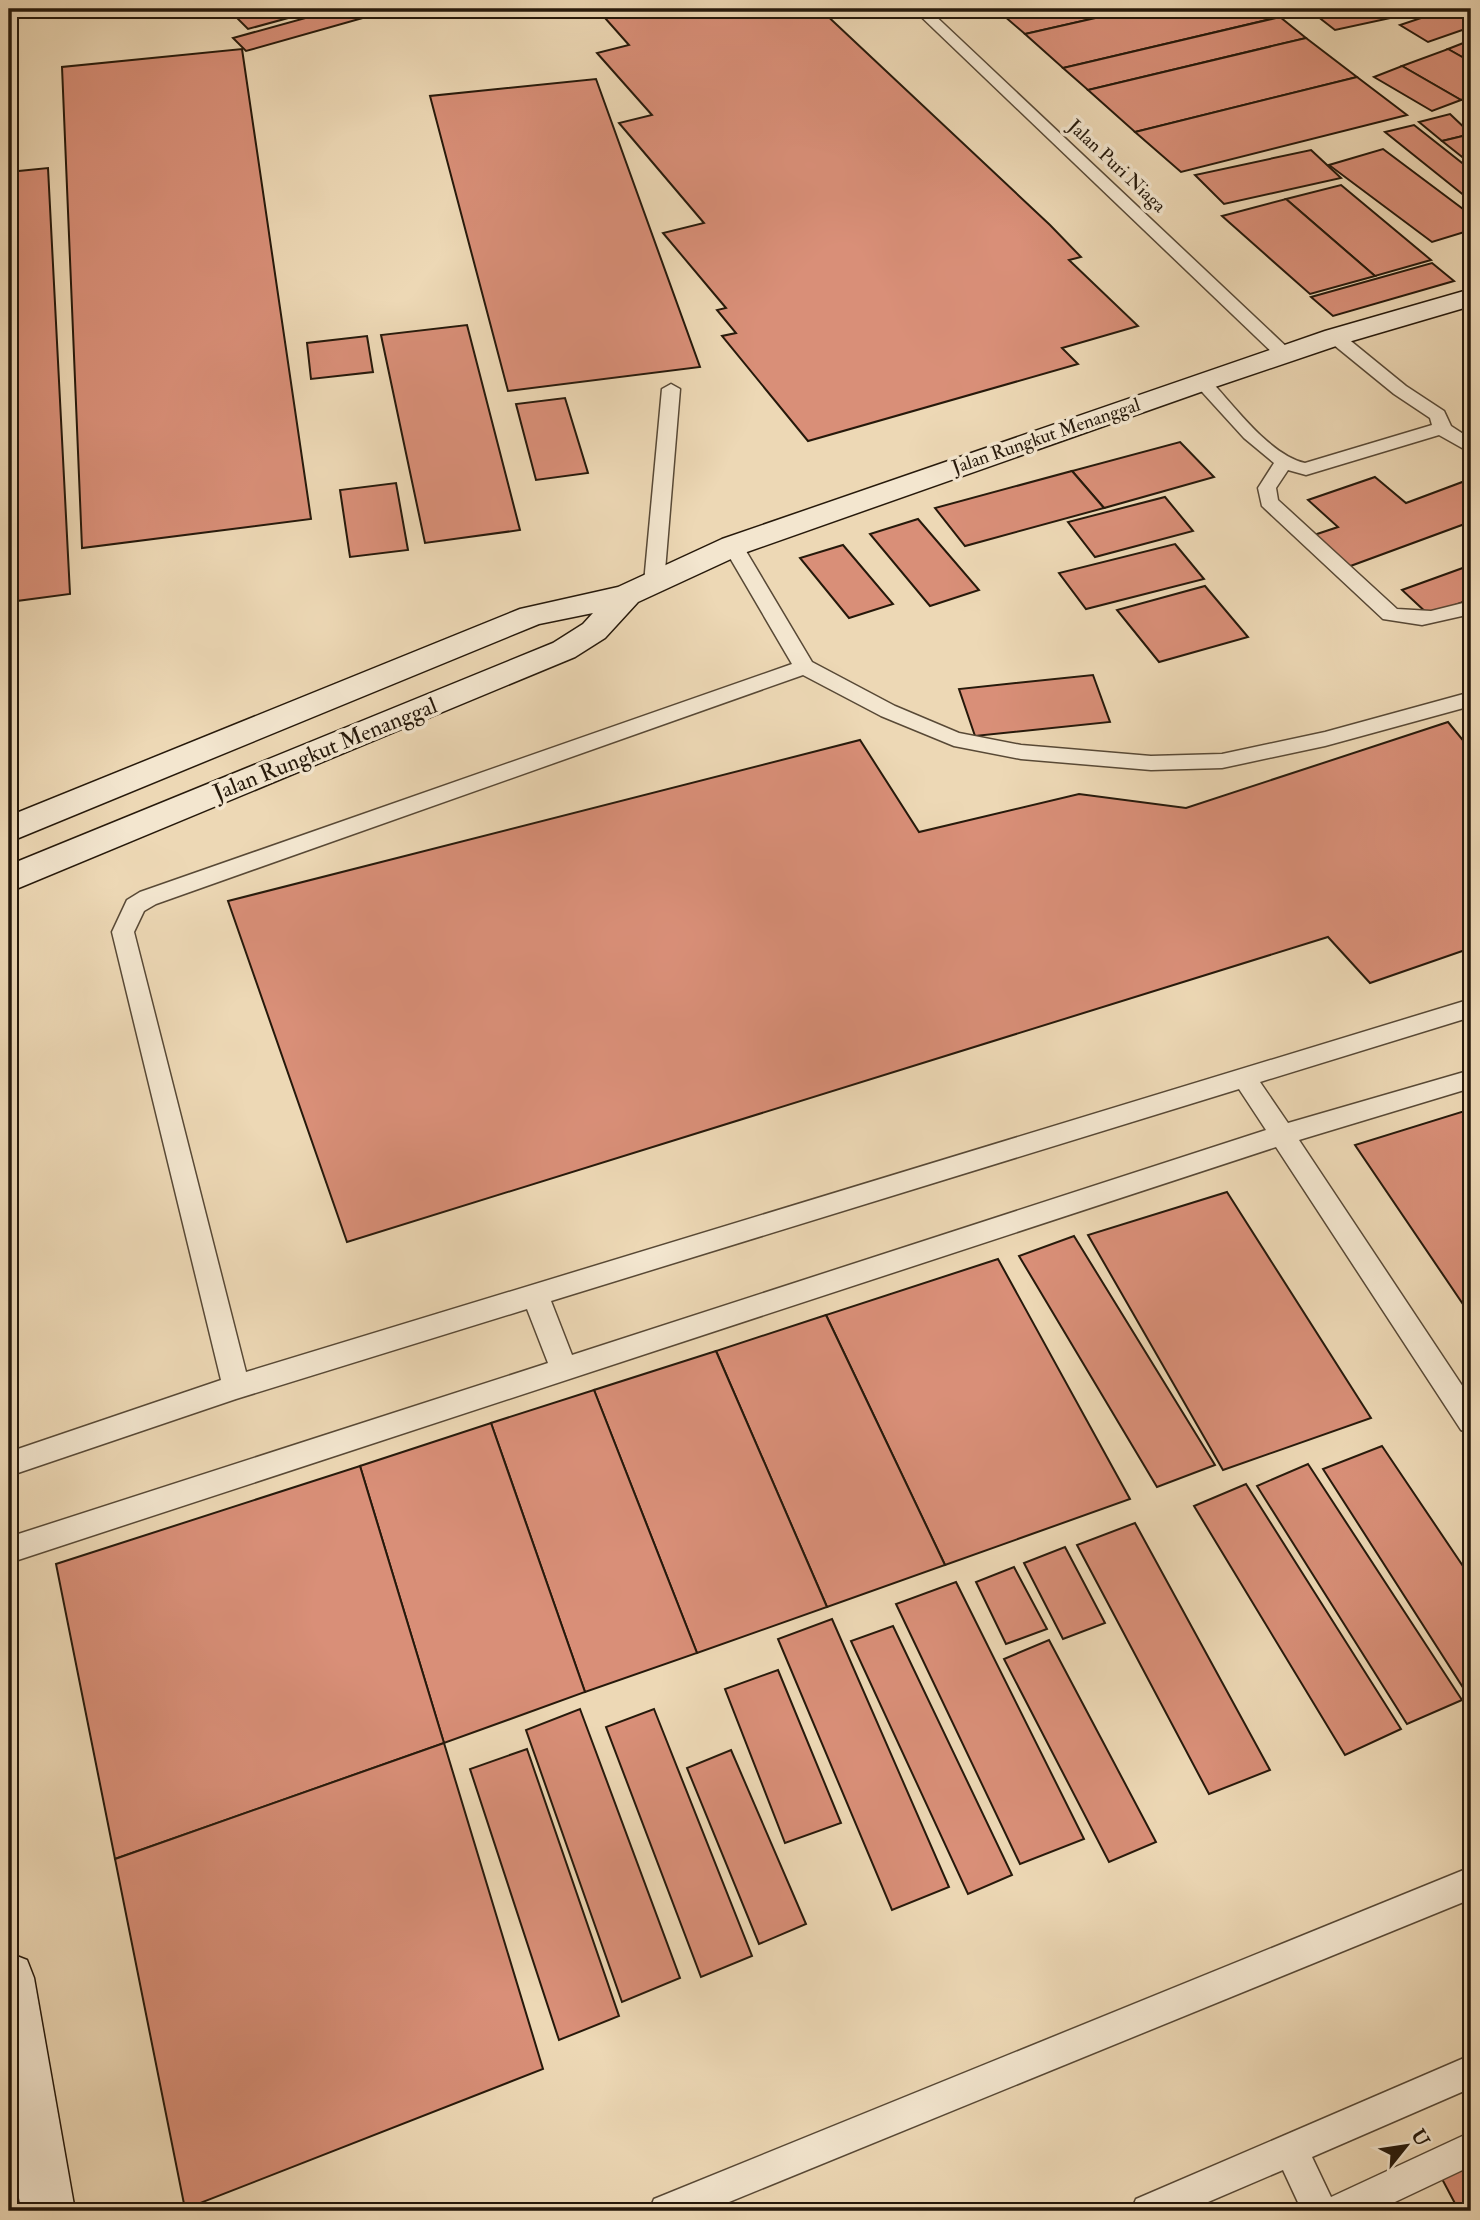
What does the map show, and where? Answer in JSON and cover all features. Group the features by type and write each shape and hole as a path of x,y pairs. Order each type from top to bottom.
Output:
{"main road":[{"name":"Jalan Rungkut Menanggal","path":"9,830 531,616 641,589 733,546 1284,354 1471,297"},
{"name":"Jalan Rungkut Menanggal","path":"9,879 564,650 594,631 641,589"},
{"path":"9,1978 48,2211"}],"lane":[{"name":"Jalan Puri Niaga","path":"920,9 1284,354"},
{"path":"1335,337 1400,390 1438,415 1441,428"},
{"path":"1202,382 1256,438 1284,463 1295,469 1306,469 1441,428 1471,447"},
{"path":"641,589 663,488 671,389"},
{"path":"1284,463 1268,488 1269,502 1390,614 1412,620 1430,620 1471,607"},
{"path":"733,546 804,667 888,711 954,738 1021,752 1151,764 1222,761 1325,739 1471,699"},
{"path":"236,1387 123,932 135,906 148,898 804,667"},
{"path":"9,1464 236,1387 1471,1008"},
{"path":"1244,1077 1471,1422"},
{"path":"9,1550 1282,1135 1471,1079"},
{"path":"535,1294 564,1370"},
{"path":"666,2211 1471,1883"},
{"path":"1148,2211 1471,2071"},
{"path":"1291,2149 1320,2211"},
{"path":"1339,2211 1471,2149"}],"building":[{"path":"228,9 321,9 248,29"},
{"path":"338,9 391,10 246,51 233,38"},
{"path":"597,9 820,9 1050,225 1081,257 1069,260 1138,326 1062,348 1078,364 808,441 722,336 736,333 717,310 726,308 663,233 704,223 619,123 652,115 597,53 629,45"},
{"path":"996,9 1135,9 1025,34"},
{"path":"1135,9 1269,9 1280,17 1063,68 1025,34"},
{"path":"1308,9 1432,9 1335,30"},
{"path":"1448,9 1471,9 1471,27 1428,42 1400,25"},
{"path":"1280,17 1306,38 1088,90 1063,68"},
{"path":"1306,38 1357,77 1135,132 1088,90"},
{"path":"1471,40 1471,62 1448,49"},
{"path":"242,49 311,519 82,548 62,67"},
{"path":"1448,49 1471,62 1471,96 1461,100 1402,66"},
{"path":"1402,66 1461,100 1432,111 1374,77"},
{"path":"1357,77 1407,115 1181,172 1135,132"},
{"path":"596,79 700,367 508,391 430,96"},
{"path":"1450,114 1471,134 1442,141 1419,122"},
{"path":"1414,125 1471,170 1471,201 1385,132"},
{"path":"1471,134 1471,164 1442,141"},
{"path":"1383,149 1471,215 1471,230 1432,242 1329,165"},
{"path":"1311,150 1341,178 1224,204 1195,175"},
{"path":"48,168 70,594 9,602 9,172"},
{"path":"1341,185 1431,260 1375,276 1286,199"},
{"path":"1286,199 1375,276 1310,294 1222,216"},
{"path":"1432,263 1454,281 1333,316 1311,297"},
{"path":"467,325 520,530 425,543 381,335"},
{"path":"367,336 373,372 311,379 307,343"},
{"path":"565,398 588,473 536,480 516,404"},
{"path":"1180,442 1214,477 1104,508 1072,471"},
{"path":"1072,471 1104,508 965,546 935,508"},
{"path":"1375,477 1406,503 1465,481 1471,486 1471,532 1462,525 1345,568 1311,536 1338,527 1308,500"},
{"path":"396,483 408,550 350,557 340,490"},
{"path":"1165,497 1193,531 1095,557 1068,522"},
{"path":"918,519 979,590 930,606 870,534"},
{"path":"1175,544 1204,579 1086,609 1059,573"},
{"path":"843,545 893,604 849,618 800,558"},
{"path":"1471,565 1471,599 1429,615 1402,590"},
{"path":"1205,586 1248,637 1159,662 1117,610"},
{"path":"1093,675 1110,722 975,736 959,689"},
{"path":"1448,722 1471,750 1471,948 1370,983 1328,937 347,1242 228,901 860,740 919,832 1079,794 1186,808"},
{"path":"1471,1109 1471,1316 1355,1145"},
{"path":"1227,1192 1371,1418 1223,1470 1088,1235"},
{"path":"1074,1236 1215,1465 1157,1487 1019,1256"},
{"path":"998,1259 1130,1499 945,1565 826,1315"},
{"path":"826,1315 945,1565 827,1607 716,1351"},
{"path":"716,1351 827,1607 697,1653 594,1390"},
{"path":"594,1390 697,1653 585,1692 491,1423"},
{"path":"491,1423 585,1692 444,1743 360,1466"},
{"path":"1382,1446 1471,1578 1471,1700 1323,1469"},
{"path":"1308,1464 1462,1700 1407,1724 1257,1486"},
{"path":"360,1466 444,1743 115,1859 56,1564"},
{"path":"1246,1484 1401,1729 1345,1755 1194,1506"},
{"path":"1135,1523 1270,1770 1209,1794 1077,1545"},
{"path":"1065,1547 1105,1623 1063,1639 1024,1563"},
{"path":"1014,1567 1047,1629 1006,1644 976,1582"},
{"path":"956,1582 1084,1839 1020,1864 896,1604"},
{"path":"832,1619 949,1887 892,1910 778,1639"},
{"path":"893,1626 1012,1875 968,1894 851,1641"},
{"path":"1049,1640 1156,1842 1109,1862 1004,1659"},
{"path":"778,1670 841,1823 785,1843 725,1689"},
{"path":"580,1709 680,1978 622,2002 526,1730"},
{"path":"654,1709 752,1956 701,1977 606,1727"},
{"path":"444,1743 543,2069 185,2209 115,1859"},
{"path":"527,1749 619,2016 559,2040 470,1769"},
{"path":"731,1750 806,1924 759,1944 687,1768"},
{"path":"1471,2163 1471,2211 1459,2211 1441,2177"}]}
